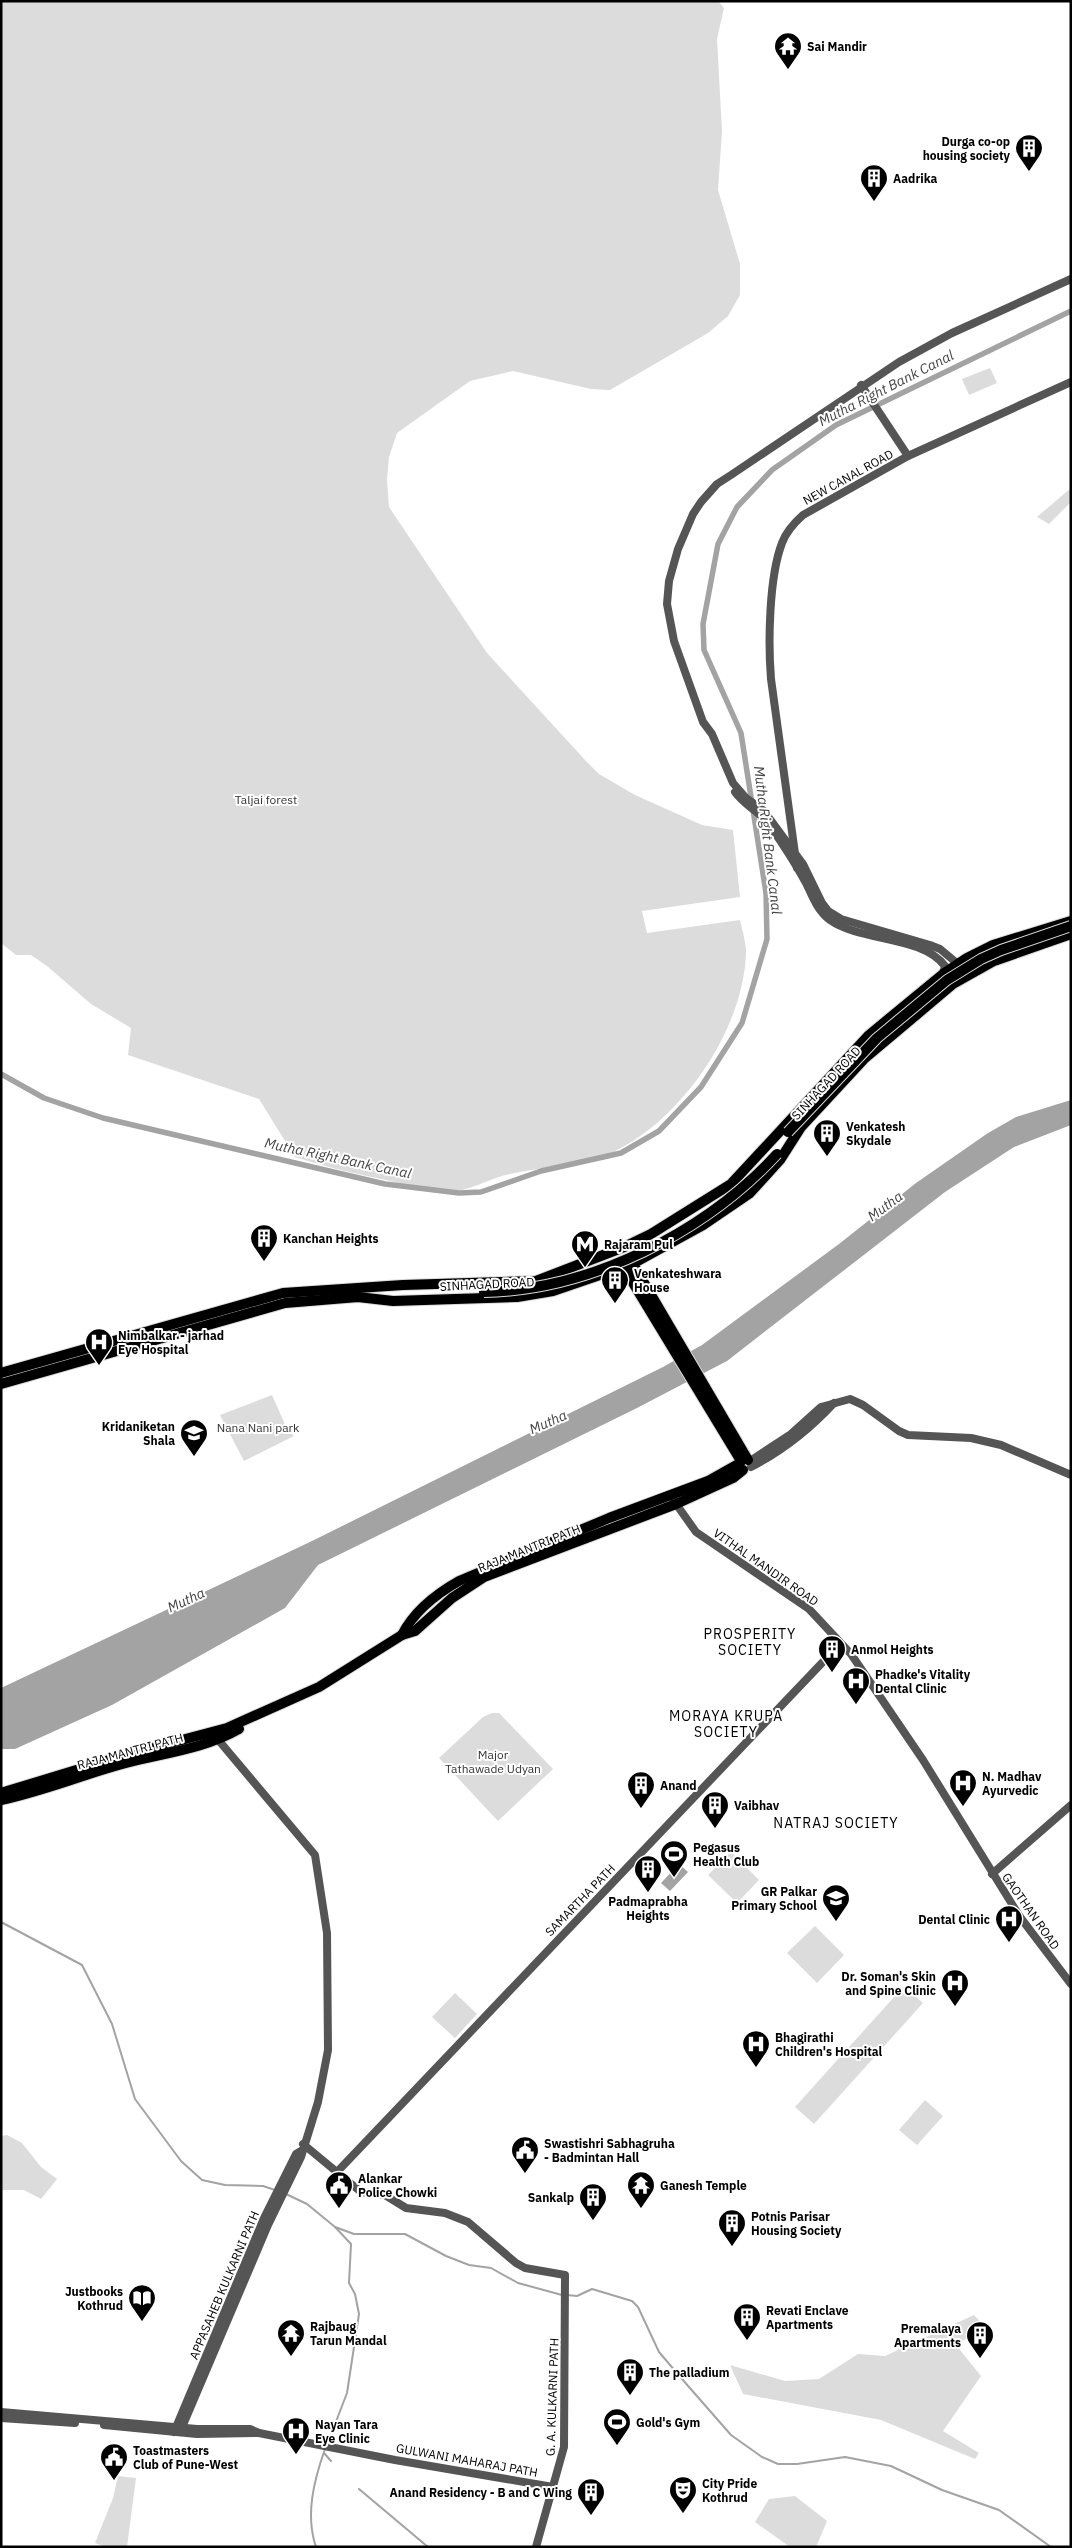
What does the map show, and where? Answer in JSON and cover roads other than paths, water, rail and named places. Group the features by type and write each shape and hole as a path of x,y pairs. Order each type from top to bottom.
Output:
{"main road":[{"name":"SINHAGAD ROAD","path":"1,1373 283,1292 403,1285 536,1281 619,1249 652,1234 731,1184 869,1035 943,974 993,946 1071,921"},
{"path":"764,1150 788,1132 877,1038 947,980 966,967 1001,950 1071,926"},
{"name":"SINHAGAD ROAD","path":"1,1384 274,1306 358,1297 392,1300 517,1297 553,1291 628,1266 703,1225 750,1193 780,1160 801,1127 869,1055 953,984 994,961 1071,932"},
{"path":"358,1297 517,1291 552,1285 650,1248 730,1199 777,1154 801,1127"},
{"path":"619,1249 737,1444 746,1464 693,1487 674,1500"},
{"name":"RAJA MANTRI PATH","path":"1,1800 30,1794 216,1736 255,1720 259,1714 319,1687 402,1634 415,1631 452,1598 484,1577 733,1478 746,1464"},
{"name":"RAJA MANTRI PATH","path":"1,1793 129,1754 216,1736"}],"street":[{"path":"953,984 958,972 958,964 940,949 841,919 834,915 822,903 795,851 762,813 744,800 727,774 674,641 667,604 673,564 685,531 701,502 718,484 863,387 952,333 1071,279"},
{"name":"NEW CANAL ROAD","path":"797,868 769,651 778,556 787,534 803,515 908,456 1071,382"},
{"path":"863,387 908,456"},
{"path":"762,813 797,868 817,906 830,920 925,951 941,961 945,966 943,974"},
{"path":"746,1464 791,1434 821,1407 850,1399 863,1404 899,1431 908,1435 971,1438 991,1443 1071,1475"},
{"name":"VITHAL MANDIR ROAD","path":"674,1500 696,1532 809,1609 851,1654 919,1754 992,1874"},
{"name":"SAMARTHA PATH","path":"337,2172 840,1644"},
{"name":"APPASAHEB KULKARNI PATH","path":"178,2429 296,2154 302,2147 318,2102 328,2050 327,1933 315,1855 216,1736"},
{"path":"992,1874 1071,1805"},
{"name":"GAOTHAN ROAD","path":"992,1874 1020,1918 1071,1984"},
{"path":"302,2147 337,2172"},
{"name":"G. A. KULKARNI PATH","path":"337,2172 361,2192 385,2194 406,2208 438,2210 468,2222 516,2263 525,2268 565,2274 564,2447 536,2547"},
{"name":"GULWANI MAHARAJ PATH","path":"1,2412 178,2429"},
{"name":"GULWANI MAHARAJ PATH","path":"1,2418 178,2429 250,2429 259,2433 395,2460 553,2487"}],"waterway":[{"name":"Mutha Right Bank Canal","path":"1,1074 44,1098 103,1118 385,1184 459,1193 481,1192 541,1171 621,1153 659,1131 701,1087 742,1023 767,939 766,893 741,733 704,650 703,624 718,544 737,507 772,470 836,425 1071,311"},
{"path":"1,1922 82,1965 112,2024 135,2099 181,2161 202,2180 225,2185 263,2186 275,2190"},
{"path":"286,2194 307,2204 335,2227 354,2234 405,2234 446,2256 469,2265 491,2268 518,2283 562,2295"},
{"path":"327,2445 347,2393 359,2314 355,2294 349,2283 351,2244 335,2227"},
{"path":"567,2295 577,2296 592,2289 632,2301 638,2307 659,2352 731,2435 762,2457 778,2464 797,2464 845,2457 891,2466 942,2490 999,2510 1051,2547"},
{"path":"316,2547 311,2523 312,2498 317,2473 325,2449"},
{"path":"324,2453 331,2461"},
{"path":"359,2489 428,2547"}],"place":[{"name":"Sai Mandir","path":"788,70"},
{"name":"Durga co-op housing society","path":"1029,172"},
{"name":"Aadrika","path":"874,202"},
{"name":"Venkatesh Skydale","path":"827,1157"},
{"name":"Kanchan Heights","path":"264,1262"},
{"name":"Rajaram Pul","path":"585,1268"},
{"name":"Venkateshwara House","path":"615,1304"},
{"name":"Nimbalkar - jarhad Eye Hospital","path":"99,1366"},
{"name":"Kridaniketan Shala","path":"194,1457"},
{"name":"Anmol Heights","path":"832,1673"},
{"name":"Phadke's Vitality Dental Clinic","path":"856,1705"},
{"name":"N. Madhav Ayurvedic","path":"963,1807"},
{"name":"Anand","path":"641,1809"},
{"name":"Vaibhav","path":"715,1829"},
{"name":"Pegasus Health Club","path":"674,1878"},
{"name":"Padmaprabha Heights","path":"648,1893"},
{"name":"GR Palkar Primary School","path":"836,1922"},
{"name":"Dental Clinic","path":"1009,1943"},
{"name":"Dr. Soman's Skin and Spine Clinic","path":"955,2007"},
{"name":"Bhagirathi Children's Hospital","path":"756,2068"},
{"name":"Swastishri Sabhagruha - Badmintan Hall","path":"525,2174"},
{"name":"Alankar Police Chowki","path":"339,2209"},
{"name":"Ganesh Temple","path":"641,2209"},
{"name":"Sankalp","path":"593,2221"},
{"name":"Potnis Parisar Housing Society","path":"732,2247"},
{"name":"Justbooks Kothrud","path":"142,2322"},
{"name":"Revati Enclave Apartments","path":"747,2341"},
{"name":"Rajbaug Tarun Mandal","path":"291,2357"},
{"name":"Premalaya Apartments","path":"980,2359"},
{"name":"The palladium","path":"630,2396"},
{"name":"Gold's Gym","path":"617,2446"},
{"name":"Nayan Tara Eye Clinic","path":"296,2455"},
{"name":"Toastmasters Club of Pune-West","path":"114,2481"},
{"name":"City Pride Kothrud","path":"683,2514"},
{"name":"Anand Residency - B and C Wing","path":"591,2516"}],"district":[{"name":"PROSPERITY SOCIETY","path":"750,1642"},
{"name":"MORAYA KRUPA SOCIETY","path":"726,1724"},
{"name":"NATRAJ SOCIETY","path":"836,1823"}],"park label":[{"name":"Taljai forest","path":"266,799"},
{"name":"Nana Nani park","path":"258,1427"},
{"name":"Major Tathawade Udyan","path":"493,1761"}],"water label":[{"name":"Mutha","path":"885,1206"},
{"name":"Mutha","path":"548,1422"},
{"name":"Mutha","path":"186,1600"}]}
